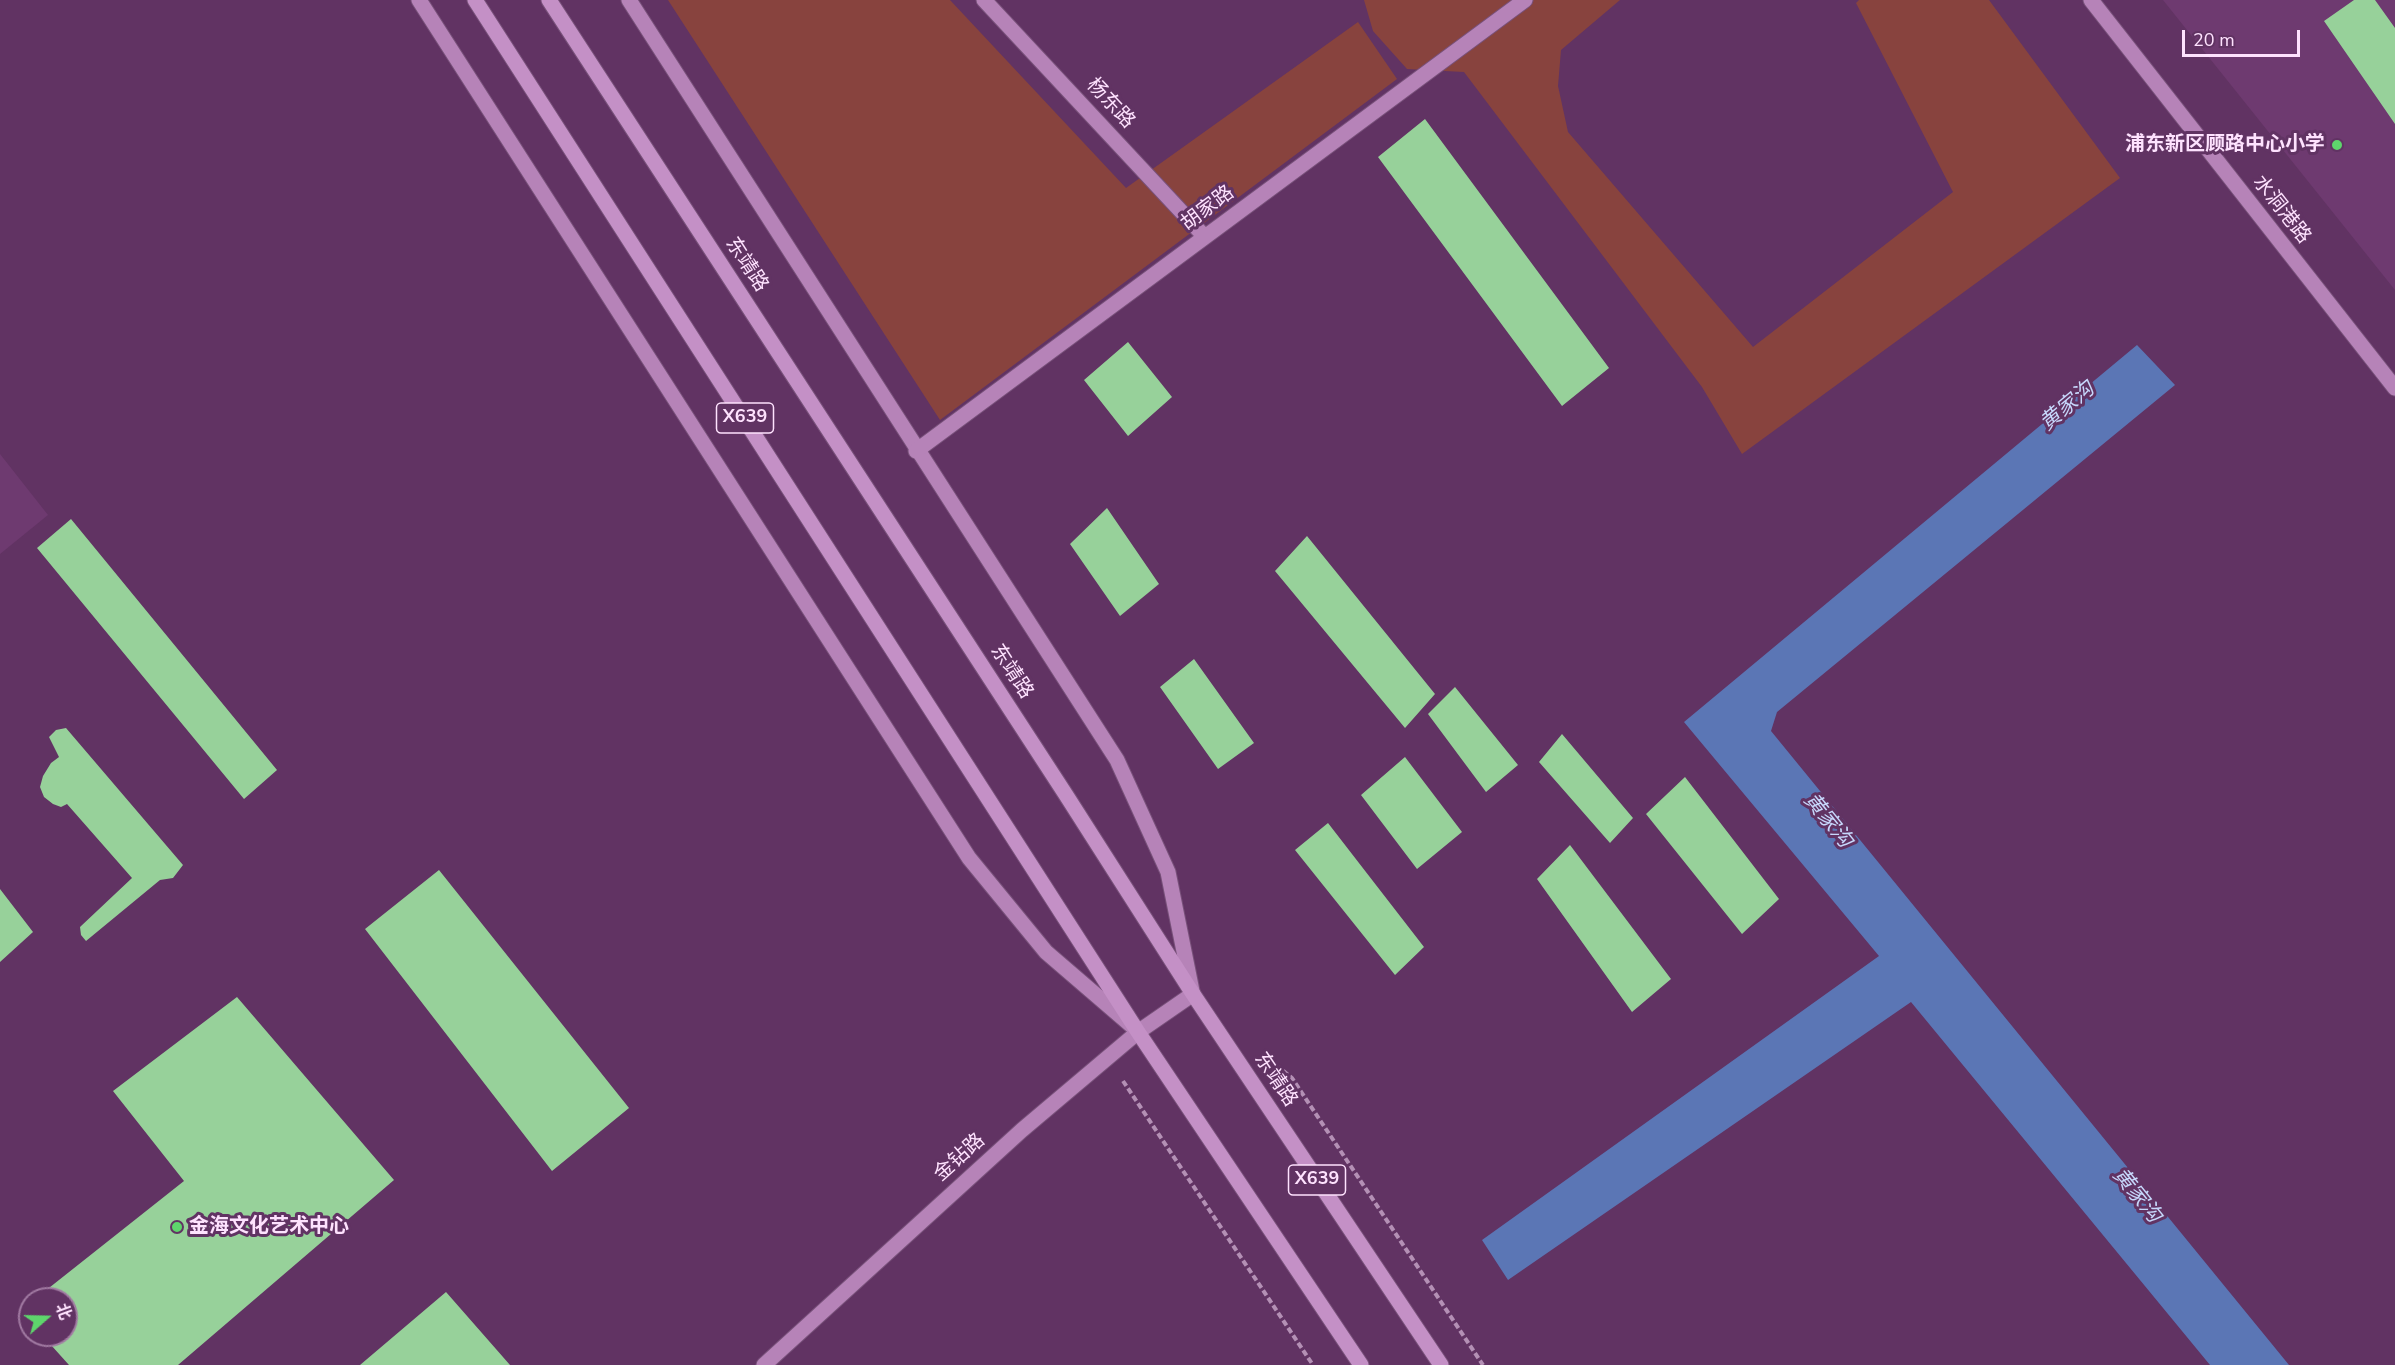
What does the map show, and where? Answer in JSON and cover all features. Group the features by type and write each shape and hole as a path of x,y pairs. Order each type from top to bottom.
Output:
{"main road":[{"name":"X639","path":"475,0 1138,1032 1361,1365"},
{"name":"东靖路","path":"549,0 1193,994 1441,1365"}],"street":[{"path":"419,0 969,858 1046,952 1138,1032"},
{"path":"629,0 916,451 1117,760 1168,872 1193,994"},
{"name":"杨东路","path":"984,0 1205,237"},
{"name":"胡家路","path":"916,451 1525,0"},
{"name":"水洞港路","path":"2091,0 2395,388"},
{"name":"金钻路","path":"764,1365 1022,1130 1138,1032 1193,994"}],"path":[{"path":"1107,1058 1313,1365"}],"shaded area":[{"path":"668,0 950,0 1126,188 1358,22 1397,79 940,420"},
{"path":"1364,0 1620,0 1561,50 1558,86 1568,132 1753,347 1953,192 1856,3 1859,0 1989,0 2120,178 1742,454 1702,387 1464,72 1407,69 1373,31"},
{"name":"浦东新区顾路中心小学","path":"2163,0 2395,0 2395,290"},
{"path":"0,454 48,515 0,554"}],"water":[{"name":"黄家沟","path":"2137,345 2175,385 1777,712 1771,731 2289,1365 2210,1365 1911,1002 1508,1280 1482,1240 1879,956 1684,722"}],"building":[{"path":"2354,0 2375,0 2395,28 2395,124 2324,21"},
{"path":"1425,119 1609,368 1562,406 1378,157"},
{"path":"1128,342 1172,397 1128,436 1084,380"},
{"path":"1107,508 1159,584 1120,616 1070,544"},
{"path":"71,519 277,770 244,799 37,548"},
{"path":"1307,536 1435,694 1405,728 1275,571"},
{"path":"1194,659 1254,743 1218,769 1160,687"},
{"path":"1455,687 1518,765 1486,792 1428,714"},
{"path":"66,728 183,865 173,878 160,880 86,941 81,935 80,927 132,878 67,804 61,807 44,797 40,787 43,776 51,763 59,757 49,737 56,730"},
{"path":"1562,734 1633,818 1610,843 1539,762"},
{"path":"1405,757 1462,832 1417,869 1361,795"},
{"path":"1685,777 1779,899 1742,934 1646,814"},
{"path":"1328,823 1424,947 1395,975 1295,850"},
{"path":"1570,845 1671,979 1632,1012 1537,879"},
{"path":"439,870 629,1108 552,1171 365,929"},
{"path":"0,889 33,932 0,962"},
{"path":"237,997 394,1180 178,1365 69,1365 53,1347 78,1347 78,1287 50,1287 184,1181 113,1091"},
{"path":"446,1292 510,1365 360,1365"}],"place":[{"name":"浦东新区顾路中心小学","path":"2337,145"},
{"name":"金海文化艺术中心","path":"177,1227"}]}
